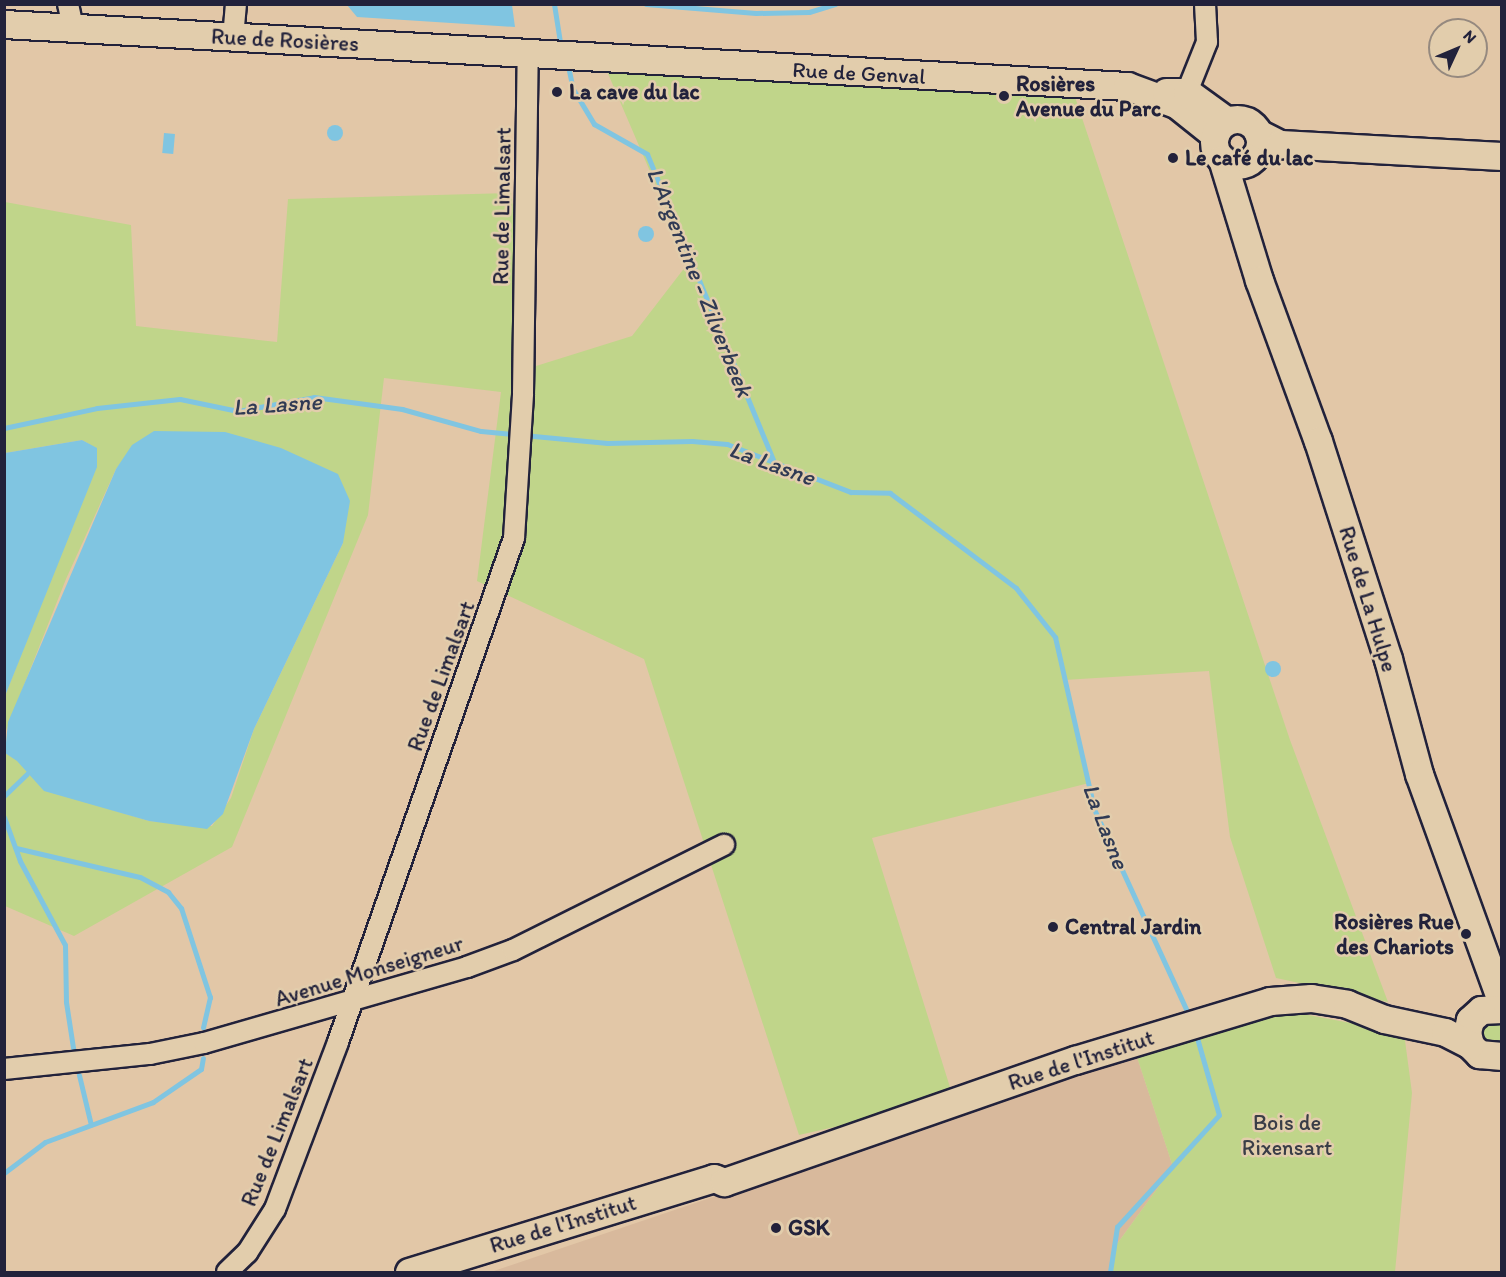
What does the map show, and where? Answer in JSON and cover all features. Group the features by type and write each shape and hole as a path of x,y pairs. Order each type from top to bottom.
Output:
{"street":[{"path":"233,38 236,4"},
{"path":"1205,4 1207,42 1186,92 1243,144 1502,156"},
{"name":"Rue de Rosières","path":"4,24 70,16 233,38 565,56"},
{"name":"Rue de Limalsart","path":"227,1272 247,1253 274,1209 352,1000 514,538 523,393 528,54"},
{"name":"Rue de Genval","path":"565,56 1127,86 1152,92 1243,144"},
{"name":"Rue de Genval","path":"1152,92 1186,92"},
{"name":"Rue de La Hulpe","path":"1243,144 1240,216 1318,441 1388,659 1486,1012"},
{"name":"Avenue Monseigneur","path":"4,1069 150,1054 204,1043 513,950 724,845"},
{"name":"Rue de l'Institut","path":"409,1272 544,1234 714,1178 724,1182 1075,1060 1270,1001 1311,998 1347,1004 1384,1018 1445,1032 1486,1012"},
{"path":"1486,1012 1479,1054 1500,1058"}],"shaded area":[{"path":"1136,1054 1173,1167 1114,1248 1111,1272 491,1272"}],"green space":[{"path":"606,69 1068,76 1290,740 1388,1002 1276,978 1230,837 1209,671 1064,680 1089,783 872,838 954,1100 799,1135 644,659 477,581 501,392 384,378 368,515 232,847 74,936 5,906 5,753 99,806 149,821 212,826 231,798 254,729 343,543 139,442 116,469 66,579 5,733 5,696 48,585 89,444 82,440 5,453 5,202 131,225 136,326 277,342 288,199 511,193 536,366 632,336 689,262"},
{"name":"Bois de Rixensart","path":"1287,1011 1404,1033 1412,1093 1395,1272 1111,1272 1114,1248 1173,1167 1136,1054"},
{"path":"1492,1021 1500,1025 1504,1033 1500,1041 1492,1045 1484,1041 1480,1033 1484,1025"}],"water":[{"path":"347,5 512,5 515,27 357,17"},
{"path":"332,125 338,125 343,133 341,139 332,141 327,136 327,130"},
{"path":"164,133 175,134 173,154 162,153"},
{"path":"643,226 649,226 654,234 652,240 643,242 638,237 638,231"},
{"path":"154,431 225,432 281,448 338,474 350,501 343,543 254,729 223,814 207,829 149,821 44,791 17,761 5,753 8,722 116,469 132,445"},
{"path":"82,440 97,448 97,467 5,696 5,453"},
{"path":"1270,661 1276,661 1281,669 1279,675 1270,677 1265,672 1265,666"}],"waterway":[{"name":"L'Argentine - Zilverbeek","path":"554,4 560,43"},
{"name":"L'Argentine - Zilverbeek","path":"646,4 756,13 809,12 835,4"},
{"name":"L'Argentine - Zilverbeek","path":"568,66 573,89 594,124 647,154 773,460"},
{"name":"La Lasne","path":"4,428 97,408 180,399 238,411 314,397 402,409 481,431 607,443 692,441 727,444 851,492 890,493 1016,588 1055,637 1094,809 1188,1013"},
{"path":"4,796 27,774"},
{"path":"4,817 20,861 65,945 66,1002 73,1048"},
{"path":"16,848 140,877 168,892 181,908 210,997 203,1027"},
{"name":"La Lasne","path":"1110,1272 1117,1227 1219,1115 1196,1034"},
{"path":"4,1173 45,1142 153,1102 201,1069 203,1058"},
{"path":"79,1075 91,1125"}],"place":[{"name":"La cave du lac","path":"557,92"},
{"name":"Rosières Avenue du Parc","path":"1004,96"},
{"name":"Le café du lac","path":"1173,158"},
{"name":"Central Jardin","path":"1053,927"},
{"name":"Rosières Rue des Chariots","path":"1466,934"},
{"name":"GSK","path":"776,1228"}]}
